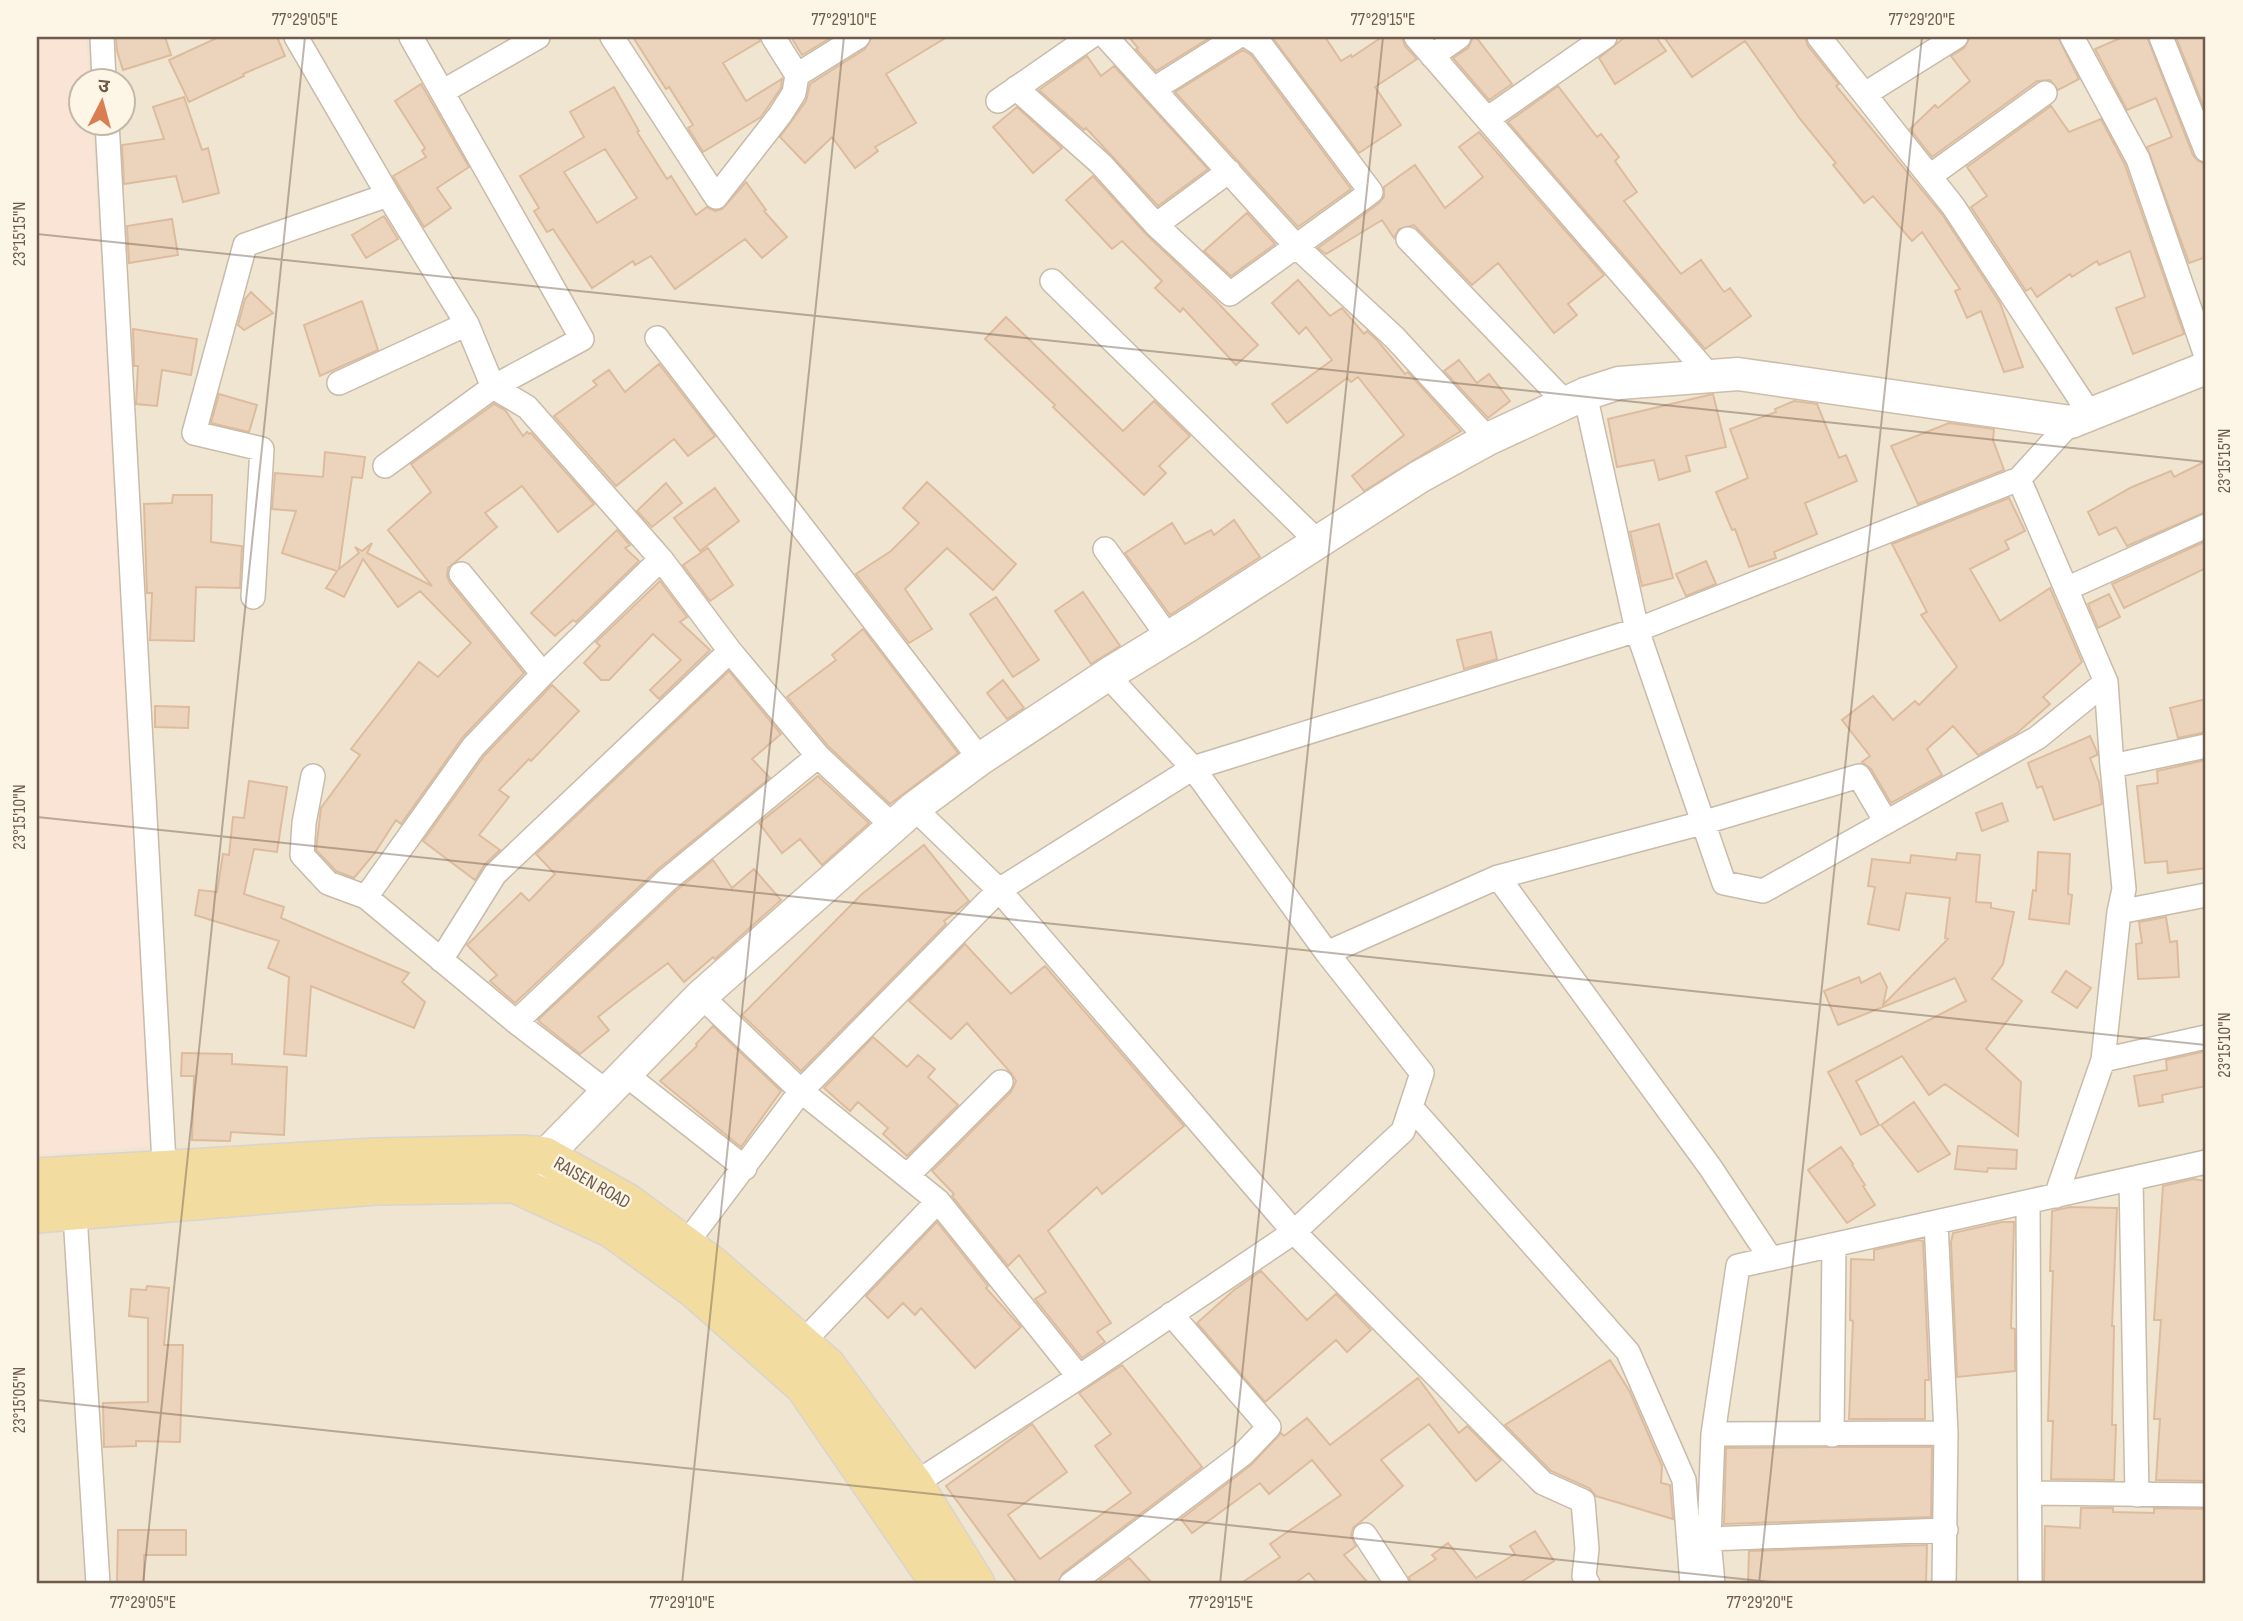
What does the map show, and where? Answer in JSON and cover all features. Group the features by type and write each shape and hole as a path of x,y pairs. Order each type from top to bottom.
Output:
{"main road":[{"name":"RAISEN ROAD","path":"165,1185 374,1157 522,1154 545,1156 628,1203 712,1265 827,1366 900,1494 940,1584"},
{"name":"RAISEN ROAD","path":"37,1214 61,1187 515,1184 612,1229 693,1288 804,1386 976,1584"}],"street":[{"path":"102,37 103,66"},
{"path":"296,37 467,324 493,387 527,407 661,559 730,651 818,756 904,817 999,890 1294,1232 1543,1483 1583,1501 1587,1549 1584,1576 1588,1584"},
{"path":"385,466 493,387 582,339 411,37"},
{"path":"442,92 538,37"},
{"path":"612,37 716,197 794,93 797,75 774,37"},
{"path":"797,75 858,37"},
{"path":"1107,37 1297,247 1395,338 1488,439"},
{"path":"1154,89 1237,37"},
{"path":"1082,39 1007,94 1101,164 1156,225 1230,294 1371,192 1261,45 1249,37"},
{"path":"1416,37 1709,375"},
{"path":"1432,56 1459,37"},
{"path":"1487,119 1605,37"},
{"path":"1819,37 1954,206 2080,418"},
{"path":"1865,94 1956,37"},
{"path":"685,1245 801,1091 999,890 1193,768 1637,630 2020,479 2080,418 2204,371 2138,159 2072,37"},
{"path":"2161,37 2206,150"},
{"path":"1930,176 2045,93"},
{"path":"108,136 165,1185"},
{"path":"1156,225 1229,172"},
{"path":"253,597 262,449 194,433 244,245 388,195"},
{"path":"1408,239 1576,399 1637,630 1724,883 1763,891 2037,738 2106,682"},
{"path":"1052,281 1318,542"},
{"path":"340,383 467,324"},
{"path":"657,338 981,759"},
{"path":"524,1188 545,1156 701,996 904,817 981,759 1107,675 1419,477 1488,439 1576,399 1619,383 1709,375 1738,374 2080,418"},
{"path":"2020,479 2106,682 2124,889 2119,912 2103,1060 2056,1196"},
{"path":"2066,589 2206,526"},
{"path":"1105,548 1169,638"},
{"path":"366,897 473,747 543,674 661,559"},
{"path":"461,574 543,674"},
{"path":"441,960 495,874 730,651"},
{"path":"900,1494 1294,1232 1403,1131 1422,1073 1327,953 1193,768 1107,675"},
{"path":"2112,766 2206,746"},
{"path":"516,1023 667,880 818,756"},
{"path":"313,776 304,823 302,856 328,883 366,897 516,1023 616,1083 745,1168"},
{"path":"1327,953 1499,877 1702,823 1859,776 1886,822"},
{"path":"1499,877 1710,1167 1771,1259"},
{"path":"2119,912 2206,895"},
{"path":"701,996 801,1091 938,1201 1079,1377"},
{"path":"2103,1060 2206,1038"},
{"path":"908,1175 1001,1082"},
{"path":"1411,1107 1628,1352 1684,1480 1692,1584"},
{"path":"1713,1584 1709,1539 1713,1434 1738,1266 2206,1163"},
{"path":"2131,1179 2137,1495"},
{"path":"61,1187 98,1584"},
{"path":"802,1344 938,1201"},
{"path":"2028,1202 2030,1584"},
{"path":"1936,1222 1946,1433 1944,1584"},
{"path":"1832,1435 1834,1245"},
{"path":"1071,1584 1243,1454 1269,1427 1171,1314"},
{"path":"1713,1434 1946,1433"},
{"path":"2031,1493 2206,1495"},
{"path":"1709,1539 1945,1530"},
{"path":"1365,1535 1397,1584"}],"shaded area":[{"path":"37,37 2206,37 2206,1584 37,1584"},
{"path":"37,37 86,37 88,66 66,66 66,136 93,136 158,1146 37,1155"}],"building":[{"path":"116,37 165,37 171,55 136,66 122,66"},
{"path":"219,37 277,37 285,56 189,102 169,60"},
{"path":"633,37 759,37 760,41 723,63 746,101 782,79 781,88 761,117 703,152 688,128 693,125"},
{"path":"791,37 832,37 802,55"},
{"path":"872,37 947,37 886,74 916,123 875,147 878,151 855,168 832,137 805,163 780,137 806,101 810,84 865,49"},
{"path":"1129,37 1211,37 1156,71"},
{"path":"1272,37 1325,37 1341,61 1351,55 1352,57 1382,37 1402,37 1405,46 1417,59 1375,87 1401,125 1359,153"},
{"path":"1473,37 1476,37 1512,84 1489,100 1453,58 1468,48"},
{"path":"1625,37 1656,37 1666,51 1615,84 1599,58"},
{"path":"1664,37 1805,37 1808,46 1839,84 1836,86 1942,214 2000,303 2023,367 2004,372 1981,311 1967,318 1955,291 1960,289 1922,232 1912,241 1873,196 1864,203 1833,165 1836,163 1800,119 1745,41 1692,77"},
{"path":"1970,37 2058,37 2079,79 2058,90 2050,80 2037,81 1932,157 1910,129 1935,105 1938,108 1970,81 1951,56 1964,48"},
{"path":"2123,37 2147,37 2193,155 2206,164 2206,257 2189,263 2147,147 2172,137 2156,98 2127,110 2095,49"},
{"path":"2176,37 2206,37 2206,113"},
{"path":"1243,50 1251,55 1351,189 1298,227 1175,92"},
{"path":"1087,56 1101,76 1114,66 1208,169 1158,206 1086,128 1084,130 1039,90"},
{"path":"421,84 469,167 437,188 451,208 424,227 393,176 426,157 422,151 425,148 395,101"},
{"path":"1558,86 1597,137 1601,134 1619,157 1615,161 1637,192 1624,201 1681,274 1701,260 1724,292 1730,288 1751,316 1705,349 1508,122"},
{"path":"614,87 639,131 637,132 667,179 671,176 696,215 707,207 715,211 722,209 746,182 766,210 764,211 787,237 762,258 745,239 675,289 651,256 635,265 633,261 592,288 553,229 547,232 534,211 539,208 520,176 584,137 570,112","holes":["605,149 637,198 597,223 564,172"]},
{"path":"184,97 202,150 208,148 219,193 183,202 176,176 124,184 122,145 164,139 153,107"},
{"path":"2051,106 2069,132 2101,119 2125,165 2184,334 2133,354 2116,308 2145,297 2130,251 2099,265 2097,261 2072,277 2070,274 2037,297 2031,288 2026,291 1971,207 1987,196 1967,167"},
{"path":"1017,107 1062,148 1033,173 993,127"},
{"path":"1479,132 1604,275 1568,304 1577,315 1554,333 1498,263 1472,285 1414,225 1399,229 1394,238 1382,220 1326,254 1318,248 1379,203 1384,197 1384,187 1415,165 1445,208 1483,177 1459,147"},
{"path":"1093,176 1146,234 1258,345 1236,365 1183,308 1180,312 1155,288 1162,281 1122,241 1112,249 1066,200"},
{"path":"1247,213 1275,244 1231,276 1204,251"},
{"path":"384,216 398,239 366,258 352,235"},
{"path":"172,219 178,255 129,263 127,226"},
{"path":"1298,280 1330,316 1342,308 1364,334 1367,331 1377,340 1405,374 1408,372 1461,431 1364,491 1352,476 1404,435 1358,377 1351,382 1347,378 1287,423 1272,404 1332,360 1306,327 1299,334 1272,303"},
{"path":"251,292 273,313 244,330 238,325 245,299"},
{"path":"362,301 378,350 320,376 304,325"},
{"path":"1006,317 1123,431 1154,401 1190,436 1159,466 1166,473 1144,495 985,339"},
{"path":"133,329 197,339 191,375 162,370 157,406 136,404 138,366 134,366"},
{"path":"1459,360 1477,383 1489,374 1510,401 1488,418 1444,371"},
{"path":"659,364 715,436 688,456 674,439 616,486 554,416 597,385 593,381 609,370 625,392"},
{"path":"219,394 257,405 249,432 211,423"},
{"path":"1713,394 1726,447 1686,456 1690,471 1659,480 1654,460 1617,467 1608,419"},
{"path":"1794,401 1817,404 1839,458 1846,455 1857,481 1805,503 1817,534 1774,552 1776,558 1749,567 1735,529 1732,530 1716,492 1748,478 1730,429 1776,412 1775,409"},
{"path":"494,404 505,410 523,436 527,432 531,433 594,504 558,532 522,486 485,513 497,527 448,568 450,583 524,673 463,737 401,824 396,820 374,854 354,878 336,871 316,850 321,808 360,755 351,749 419,662 438,677 471,643 420,591 398,607 363,559 344,597 326,588 337,571 282,553 296,511 272,509 275,473 323,477 325,452 365,457 362,478 352,477 339,569 359,553 355,547 362,551 372,543 367,553 432,586 388,530 431,492 411,464"},
{"path":"1949,423 1994,429 1993,440 2004,470 1918,504 1891,446"},
{"path":"2206,461 2206,512 2127,546 2116,527 2099,535 2088,512 2132,487 2171,471 2174,477"},
{"path":"927,482 1016,564 993,590 947,548 905,589 932,629 909,643 856,574 891,551 919,523 903,508"},
{"path":"666,483 682,503 652,527 637,511"},
{"path":"715,488 739,521 700,551 674,518"},
{"path":"173,495 212,495 211,542 242,546 240,588 196,587 194,641 150,640 152,593 147,593 144,504 172,503"},
{"path":"2009,498 2025,531 2005,541 2009,549 1970,569 2000,621 2050,588 2082,662 2043,697 2050,704 2017,733 1978,755 1953,726 1927,749 1942,775 1891,803 1871,769 1862,762 1870,756 1842,720 1873,696 1893,720 1915,701 1919,705 1957,667 1921,615 1927,612 1892,544"},
{"path":"1234,520 1260,557 1170,615 1125,553 1172,523 1185,544 1211,530 1214,535"},
{"path":"1659,524 1673,578 1642,586 1630,532"},
{"path":"617,530 630,545 625,548 639,561 576,622 573,620 555,636 531,613"},
{"path":"2206,541 2206,568 2124,608 2112,584"},
{"path":"708,548 733,585 710,601 683,565"},
{"path":"1706,561 1716,584 1686,596 1676,574"},
{"path":"660,581 687,617 680,622 710,650 659,699 650,690 681,660 653,634 609,680 601,680 584,663 600,646 596,642"},
{"path":"1083,592 1120,646 1091,664 1055,611"},
{"path":"2109,594 2120,617 2098,628 2088,604"},
{"path":"996,597 1039,660 1013,677 970,614"},
{"path":"863,629 958,753 890,804 828,746 787,697 836,660 832,655"},
{"path":"1491,632 1497,659 1464,669 1457,640"},
{"path":"729,671 781,734 752,759 770,778 657,870 515,1003 490,981 497,975 467,945 521,893 529,901 555,874 536,854"},
{"path":"1003,680 1024,708 1007,719 987,693"},
{"path":"552,685 579,711 499,790 509,797 479,835 500,850 485,864 475,880 423,841 484,756"},
{"path":"2206,699 2206,732 2178,738 2170,708"},
{"path":"155,706 189,707 188,728 155,727"},
{"path":"2090,736 2097,752 2097,755 2090,758 2099,782 2102,804 2054,820 2042,786 2037,788 2028,763"},
{"path":"2206,760 2206,868 2168,873 2167,861 2145,863 2137,786 2158,783 2157,771"},
{"path":"818,776 869,823 822,865 800,839 782,853 759,823"},
{"path":"249,781 287,787 277,852 254,849 244,894 284,907 281,918 409,973 402,982 425,1002 414,1028 311,986 306,1056 284,1054 289,977 268,968 279,941 195,915 199,890 217,892 223,854 229,855 233,817 244,818"},
{"path":"2002,803 2008,821 1982,831 1976,813"},
{"path":"924,845 969,901 944,921 946,924 801,1071 742,1015 862,894"},
{"path":"2038,852 2070,854 2068,894 2072,895 2069,924 2029,919 2033,890 2036,891"},
{"path":"1957,853 1980,855 1976,902 1991,903 1991,908 2014,912 2003,964 1992,979 2022,1001 1986,1049 2021,1082 2018,1136 1945,1084 1929,1095 1902,1056 1856,1081 1879,1125 1861,1135 1828,1072 1966,1001 1955,978 1838,1025 1824,991 1859,977 1861,983 1880,973 1887,987 1883,1005 1948,939 1945,938 1950,898 1906,893 1899,930 1868,924 1875,887 1868,886 1872,859 1910,863 1911,855 1956,860"},
{"path":"713,860 732,888 754,869 781,900 715,959 713,957 684,982 668,963 632,990 598,1017 609,1030 580,1054 538,1020 676,891"},
{"path":"2166,917 2170,942 2177,941 2179,977 2138,979 2136,944 2142,943 2139,922"},
{"path":"965,944 1011,994 1045,966 1184,1126 1102,1194 1097,1187 1048,1231 1111,1323 1097,1332 1105,1342 1082,1358 1035,1299 1046,1292 1019,1255 1008,1266 952,1196 954,1194 932,1171 1011,1092 1016,1081 967,1023 951,1039 909,1001"},
{"path":"2066,971 2091,988 2077,1008 2052,992"},
{"path":"713,1026 781,1091 741,1147 660,1081 697,1046"},
{"path":"873,1037 907,1067 918,1055 935,1069 928,1077 958,1105 907,1156 883,1134 888,1128 858,1102 850,1111 824,1088"},
{"path":"2206,1051 2206,1086 2162,1095 2163,1102 2139,1106 2134,1076 2167,1070 2166,1060"},
{"path":"182,1053 232,1054 232,1064 287,1067 284,1135 231,1132 230,1141 192,1140 194,1076 181,1076"},
{"path":"1914,1102 1950,1154 1918,1172 1881,1125"},
{"path":"1958,1146 2017,1150 2016,1169 1988,1168 1987,1172 1955,1169"},
{"path":"1841,1147 1875,1205 1847,1223 1808,1170"},
{"path":"2193,1179 2206,1181 2206,1481 2156,1480 2160,1419 2154,1419 2161,1320 2154,1320 2163,1186"},
{"path":"2070,1207 2117,1208 2112,1326 2112,1425 2116,1425 2114,1480 2051,1479 2053,1421 2048,1421 2053,1271 2050,1271 2052,1211"},
{"path":"937,1222 988,1286 986,1288 1021,1327 975,1368 921,1308 915,1315 903,1303 888,1318 866,1296"},
{"path":"2002,1222 2014,1222 2011,1328 2015,1329 2015,1371 1957,1377 1951,1242 1953,1233"},
{"path":"1923,1241 1929,1380 1925,1380 1925,1419 1849,1419 1853,1321 1850,1320 1851,1259 1874,1260 1874,1250"},
{"path":"1261,1271 1307,1320 1336,1294 1371,1330 1347,1352 1336,1340 1265,1402 1197,1323 1234,1290"},
{"path":"147,1286 169,1288 164,1345 183,1345 180,1442 136,1441 136,1446 104,1447 103,1403 148,1402 148,1318 129,1316 131,1289 146,1290"},
{"path":"1610,1360 1630,1392 1662,1466 1661,1483 1670,1485 1673,1519 1596,1496 1589,1488 1551,1471 1505,1425"},
{"path":"1122,1365 1202,1467 1063,1573 1057,1584 1018,1584 946,1486 1032,1424 1067,1472 1008,1515 1040,1559 1131,1493 1095,1446 1111,1434 1079,1393"},
{"path":"1418,1378 1459,1433 1467,1426 1501,1460 1476,1481 1429,1424 1381,1460 1403,1486 1353,1528 1351,1536 1356,1546 1344,1555 1369,1584 1318,1584 1309,1573 1294,1584 1240,1584 1280,1557 1270,1544 1341,1495 1312,1460 1269,1494 1260,1483 1192,1533 1181,1519 1251,1465 1281,1433 1284,1436 1307,1418 1330,1445"},
{"path":"1932,1447 1931,1517 1724,1524 1726,1448"},
{"path":"2081,1508 2113,1508 2113,1512 2154,1513 2154,1508 2206,1509 2206,1584 2044,1584 2045,1526 2080,1528"},
{"path":"118,1530 186,1530 186,1555 144,1555 144,1584 117,1584"},
{"path":"1535,1531 1554,1561 1518,1584 1411,1584 1409,1577 1436,1559 1432,1555 1448,1543 1476,1578 1515,1554 1510,1546"},
{"path":"1927,1545 1926,1584 1748,1584 1749,1551"},
{"path":"1129,1558 1153,1584 1104,1584 1100,1580"}]}
